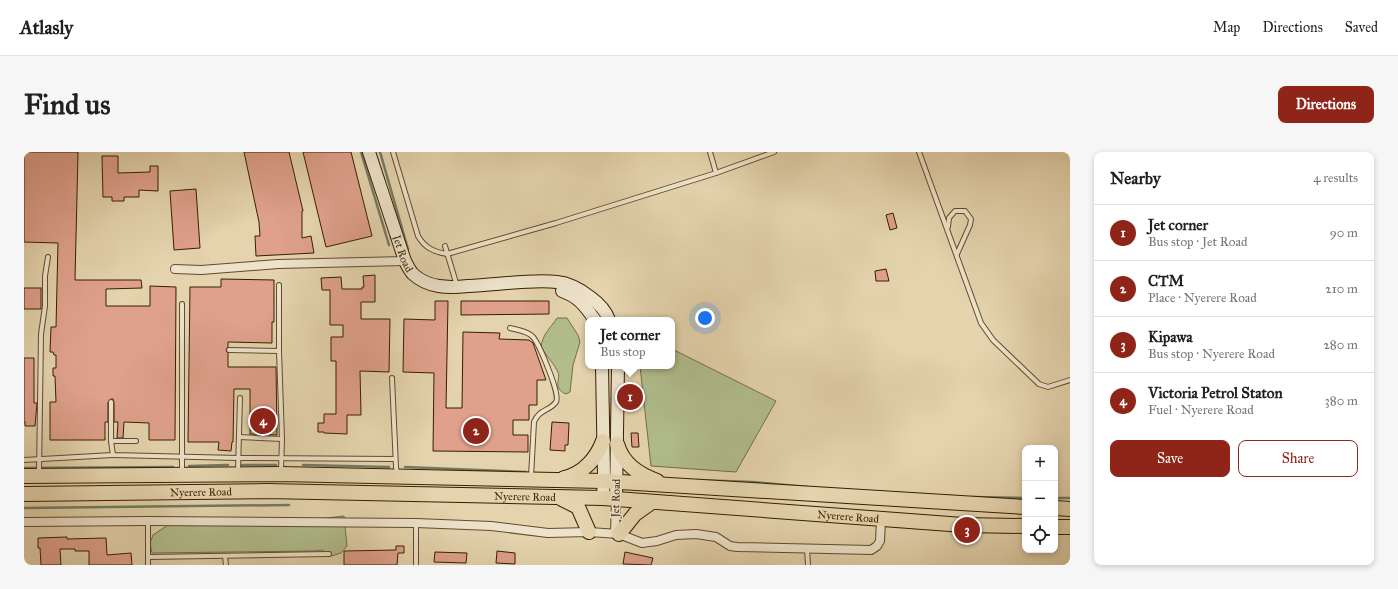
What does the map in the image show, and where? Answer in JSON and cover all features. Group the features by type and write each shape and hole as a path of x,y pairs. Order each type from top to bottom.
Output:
{"highway":[{"path":"553,480 569,477 578,472 593,459 601,448 610,442 634,470 656,481 672,486"},
{"name":"Nyerere Road","path":"24,476 281,474 531,479 610,482 1022,507"},
{"name":"Nyerere Road","path":"24,494 267,491 559,497 607,502 652,502 881,520 963,525 1022,526"},
{"path":"559,497 578,507 589,532"},
{"path":"617,534 635,514 652,502"},
{"path":"1058,508 1070,509"},
{"path":"1058,527 1070,527"}],"main road":[{"name":"Jet Road","path":"369,152 405,261 412,274 435,286 458,287 539,281 558,282 572,286 586,293 595,301 608,317"},
{"name":"Jet Road","path":"493,285 514,288 552,288 568,293 584,304 593,317"},
{"name":"Jet Road","path":"602,369 610,442"},
{"name":"Jet Road","path":"607,502 610,482 610,442 618,369"}],"street":[{"path":"175,269 200,270 278,264 405,261"},
{"name":"Jet Road","path":"607,502 617,534"},
{"path":"24,522 148,520 416,523 491,526 548,533 589,532 617,534 642,543 657,541 676,534 696,534 716,537 730,546 737,547 871,550 877,546 880,541 881,520"}],"lane":[{"path":"393,152 421,242 438,253 447,254 556,223 716,173 774,152"},
{"path":"710,152 716,173"},
{"path":"919,152 981,323 993,340 1039,384 1048,387 1070,380"},
{"path":"949,234 948,223 955,211 964,211 970,216 971,221 957,254"},
{"path":"445,246 458,287"},
{"path":"39,476 41,334 45,306 45,276 48,257"},
{"path":"279,285 279,351 282,439 281,474"},
{"path":"182,304 182,474"},
{"path":"510,328 532,335 540,349 555,386 558,398 552,406 538,414 534,422 531,479"},
{"path":"229,350 279,351"},
{"path":"392,378 395,459 398,476"},
{"path":"237,474 240,398"},
{"path":"111,402 111,441 113,455"},
{"path":"239,437 282,439"},
{"path":"111,441 136,441"},
{"path":"24,460 113,455 238,458 395,459"},
{"path":"148,520 148,565"},
{"path":"416,523 416,565"},
{"path":"807,549 808,565"},
{"path":"148,557 329,554"},
{"path":"225,556 226,565"}],"green space":[{"path":"557,318 567,318 578,335 580,342 573,365 570,392 566,394 559,389 558,372 541,347 545,335"},
{"path":"675,350 776,401 736,472 651,466 640,369 675,369"},
{"path":"344,516 347,546 341,553 332,556 322,550 152,553 150,543 153,535 168,525"}],"building":[{"path":"24,152 78,152 75,280 141,280 142,288 106,289 106,306 150,306 150,286 176,287 175,440 149,440 149,423 124,422 123,438 117,438 118,422 114,422 114,402 113,399 111,399 108,402 108,422 105,422 105,440 50,440 50,402 56,402 55,376 53,376 53,368 56,368 56,355 54,355 53,352 50,352 51,327 56,327 58,243 24,242"},
{"path":"244,152 289,152 303,211 302,238 311,236 314,253 256,256 255,236 260,236 259,222"},
{"path":"303,152 351,152 372,236 326,247"},
{"path":"102,156 118,156 118,173 150,172 150,166 158,166 158,191 139,190 139,197 124,197 124,201 112,201 112,197 103,197"},
{"path":"196,189 200,248 174,250 170,191"},
{"path":"893,213 897,228 890,230 886,215"},
{"path":"886,269 889,281 876,281 875,271"},
{"path":"375,275 375,302 361,302 361,319 390,319 389,372 360,371 361,415 347,415 347,434 318,432 318,423 324,423 324,414 336,414 336,361 331,361 331,337 343,337 343,325 330,325 330,290 322,290 321,278 341,277 342,289 362,289 362,287 364,287 363,276"},
{"path":"221,279 274,280 274,322 272,322 272,343 228,342 228,347 226,350 228,353 228,367 276,367 277,435 250,434 250,389 234,389 233,442 231,451 218,450 219,442 188,442 190,287 221,287"},
{"path":"24,288 41,288 41,309 24,309"},
{"path":"435,301 448,301 446,408 462,408 463,332 500,333 499,339 529,340 533,343 546,380 537,380 537,405 529,405 529,420 513,420 513,435 528,435 528,452 433,451 434,373 403,372 404,319 435,320"},
{"path":"461,301 549,301 549,314 461,315"},
{"path":"24,358 34,358 34,403 37,403 35,426 25,426 24,422"},
{"path":"552,422 569,423 568,445 565,445 565,451 550,450"},
{"path":"631,433 638,433 639,447 632,447"},
{"path":"67,537 67,539 106,538 107,555 131,553 132,565 89,565 89,551 60,549 61,565 41,565 38,538"},
{"path":"396,546 404,546 404,553 398,553 397,565 344,565 344,551 396,550"},
{"path":"497,551 515,553 515,564 496,563"},
{"path":"435,552 467,553 466,563 434,562"},
{"path":"625,552 653,558 651,565 623,564"}],"waterway":[{"path":"361,152 389,245"},
{"path":"380,152 408,249"},
{"path":"189,466 228,465"},
{"path":"242,465 276,465"},
{"path":"303,465 389,467"},
{"path":"24,468 173,467"},
{"path":"405,467 526,472"},
{"path":"697,480 753,482 808,487"},
{"path":"972,497 1022,498"},
{"path":"1058,498 1070,498"},
{"path":"24,508 289,505"}],"place":[{"name":"Jet corner","path":"630,397"},
{"name":"Victoria Petrol Staton","path":"263,421"},
{"name":"CTM","path":"476,431"},
{"name":"Kipawa","path":"967,530"}]}
